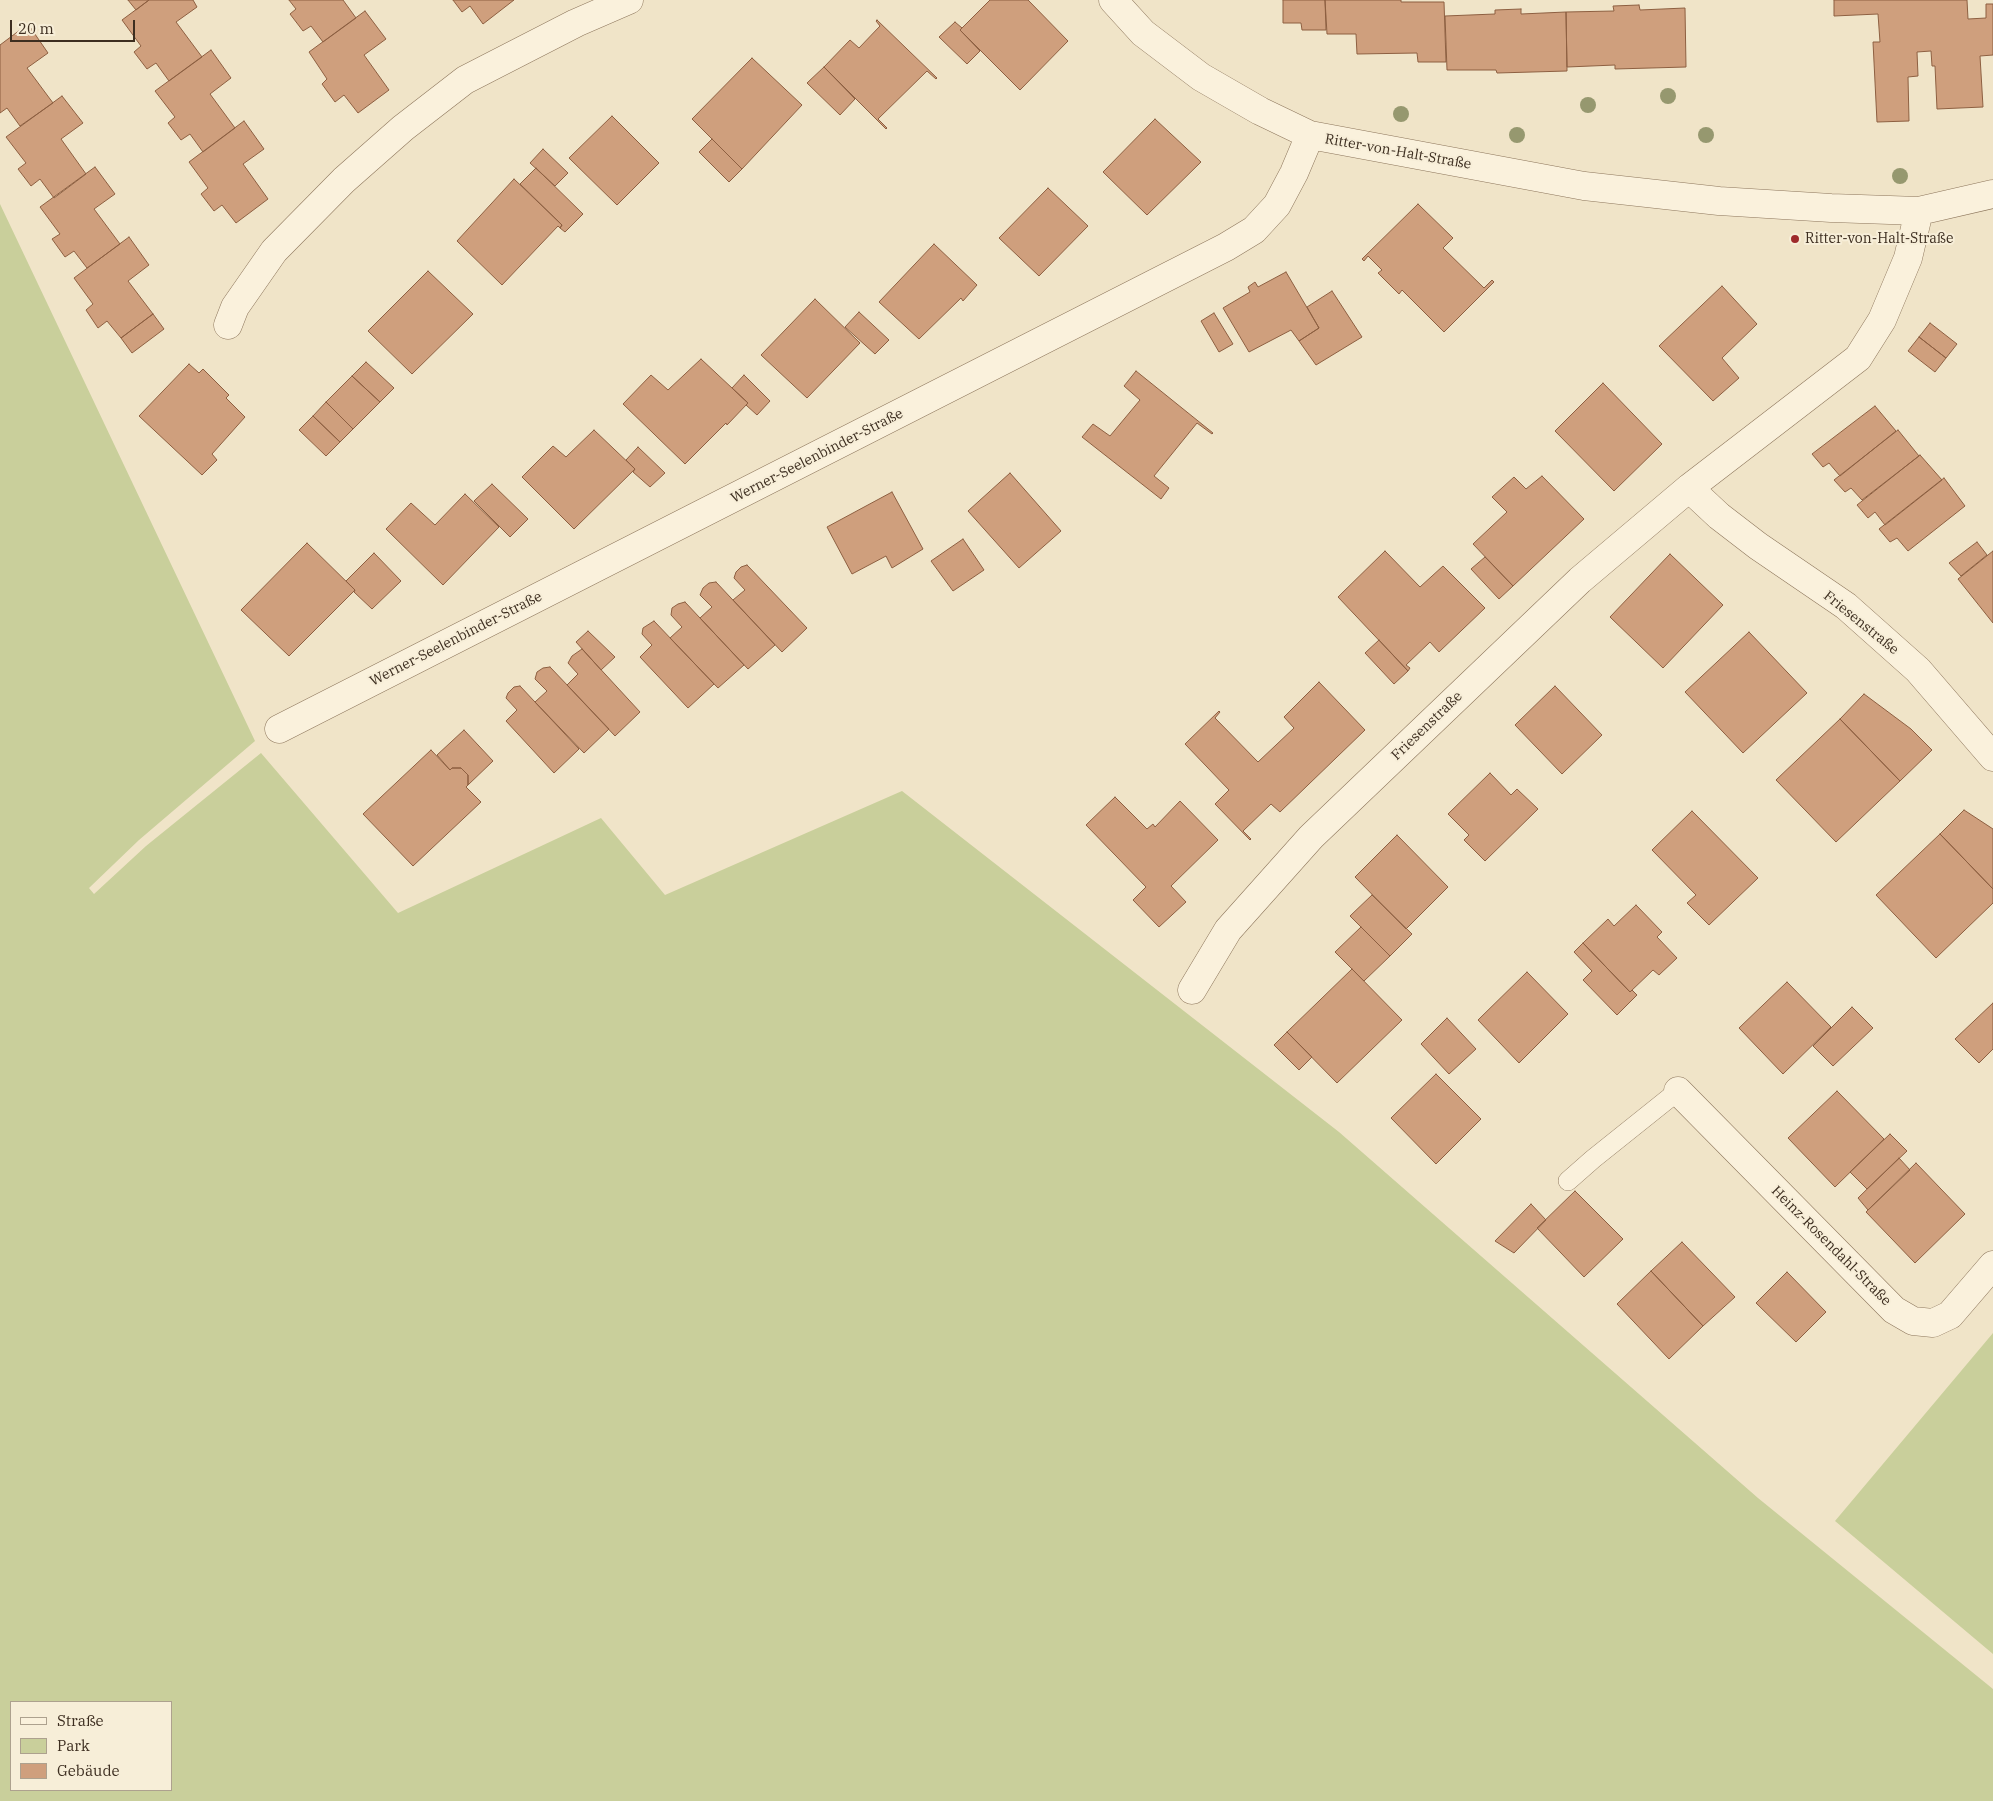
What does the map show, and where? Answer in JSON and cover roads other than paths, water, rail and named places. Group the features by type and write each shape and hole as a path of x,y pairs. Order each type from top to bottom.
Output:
{"street":[{"path":"228,325 235,307 274,252 344,180 403,128 465,80 576,23 629,0"},
{"name":"Ritter-von-Halt-Straße","path":"1113,0 1143,34 1201,78 1260,111 1310,135 1584,186 1719,201 1919,211 1993,194"},
{"name":"Werner-Seelenbinder-Straße","path":"279,729 1226,248 1254,230 1278,205 1310,135"},
{"name":"Friesenstraße","path":"1192,990 1228,930 1311,837 1580,580 1689,488 1858,358 1882,320 1908,258 1919,211"},
{"name":"Friesenstraße","path":"1689,488 1719,516 1758,546 1846,606 1918,670 1993,757"},
{"name":"Heinz-Rosendahl-Straße","path":"1678,1091 1894,1310 1913,1322 1933,1323 1950,1315 1993,1265"}],"lane":[{"path":"1568,1181 1678,1091"}],"place":[{"name":"Ritter-von-Halt-Straße","path":"1795,239"}]}
